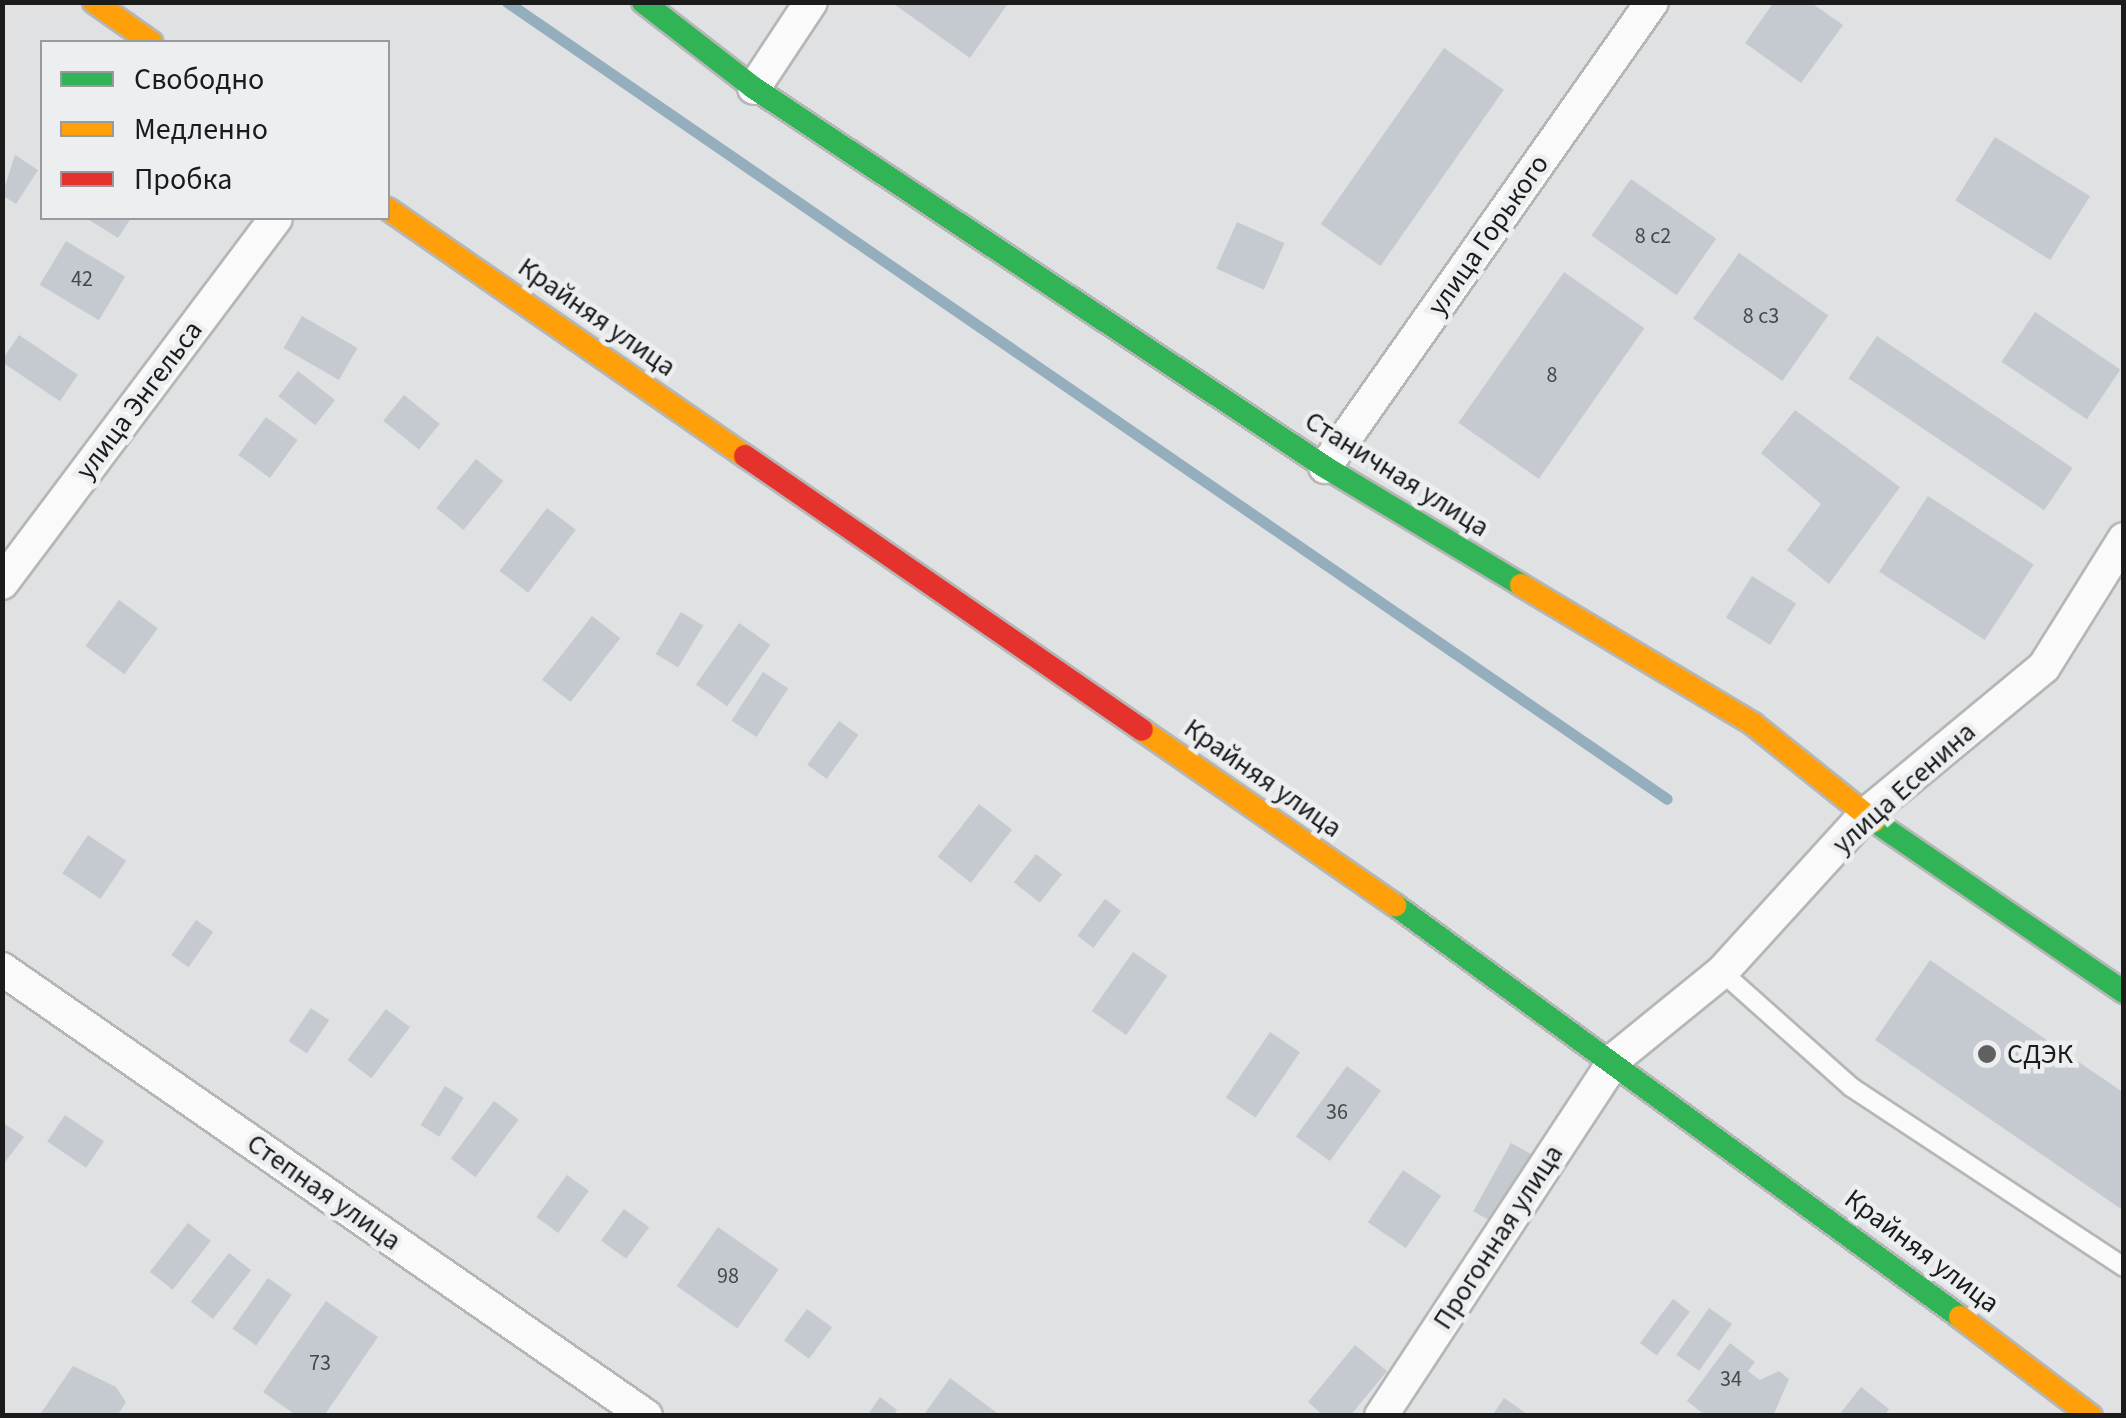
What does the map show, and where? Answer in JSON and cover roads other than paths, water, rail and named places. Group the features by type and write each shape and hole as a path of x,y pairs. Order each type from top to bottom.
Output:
{"main road":[{"path":"94,2 148,40"},
{"name":"Станичная улица","path":"642,2 754,88 1325,467 1753,724 1865,816 2124,992"},
{"name":"Крайняя улица","path":"390,210 1616,1058 2090,1416"}],"street":[{"path":"754,88 811,2"},
{"name":"улица Горького","path":"1325,467 1652,2"},
{"name":"улица Энгельса","path":"2,583 274,220"},
{"name":"улица Есенина","path":"1616,1058 1722,972 1865,816 2044,667 2124,539"},
{"name":"Степная улица","path":"2,969 646,1416"},
{"name":"Прогонная улица","path":"1381,1416 1616,1058"}],"lane":[{"path":"1722,972 1852,1087 2124,1267"}],"waterway":[{"path":"507,2 1667,799"}],"place":[{"name":"СДЭК","path":"1987,1054"}]}
